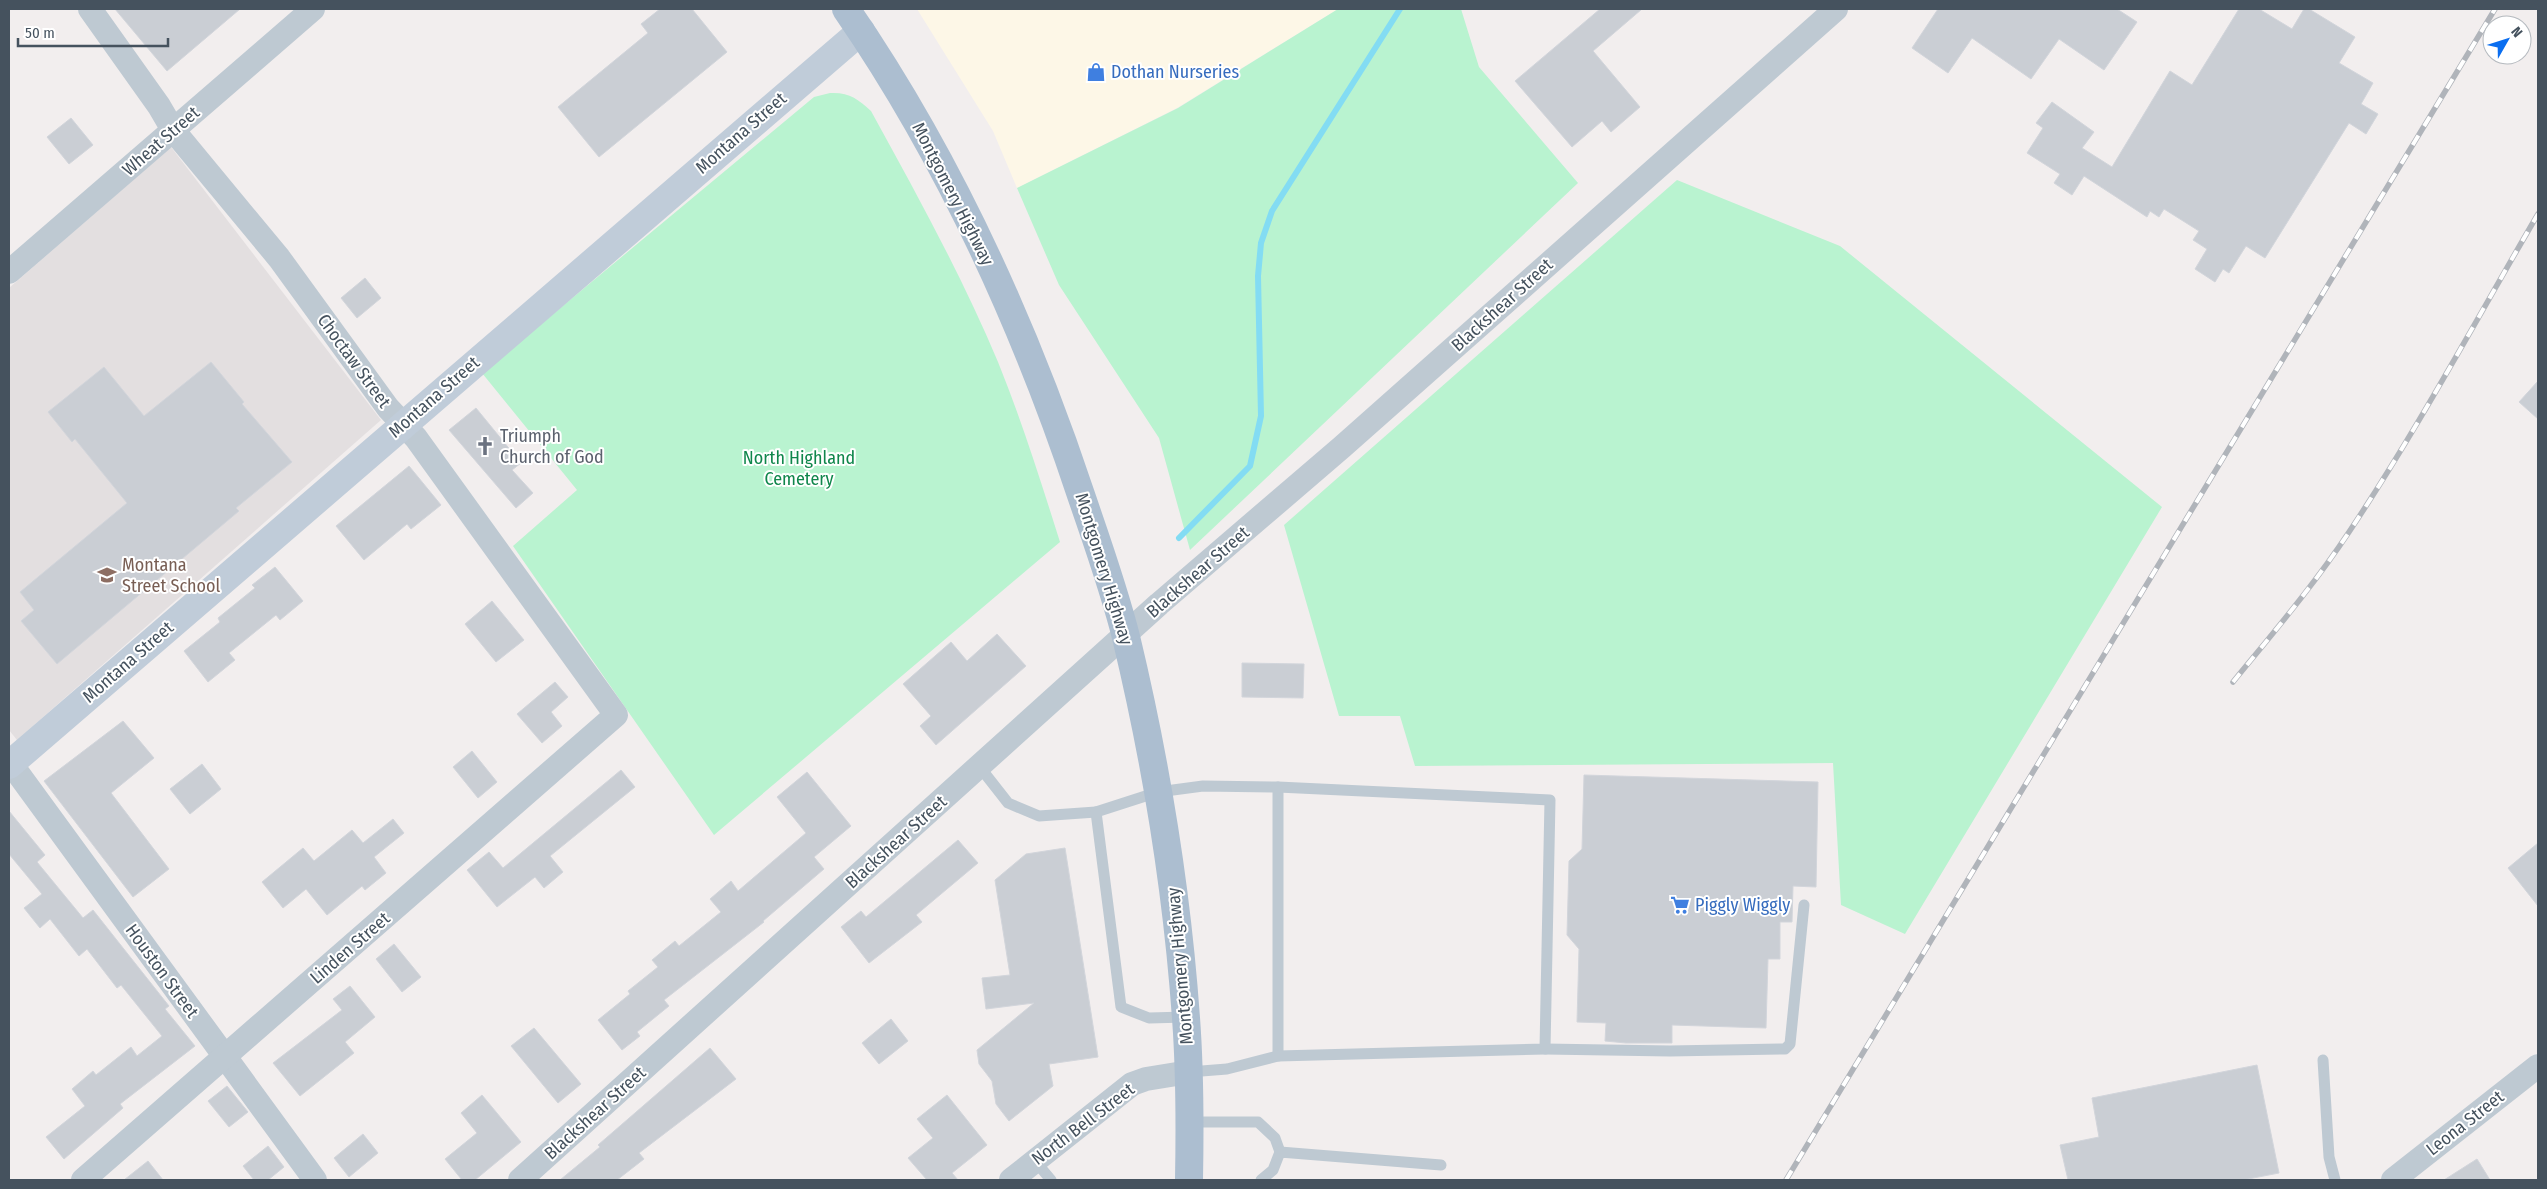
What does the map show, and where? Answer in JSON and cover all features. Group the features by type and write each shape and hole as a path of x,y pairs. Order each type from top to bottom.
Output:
{"main road":[{"name":"Montgomery Highway","path":"846,9 861,31 938,162 969,220 1008,304 1064,446 1092,526 1125,636 1158,792 1172,884 1186,1018 1190,1122 1189,1180"}],"street":[{"name":"Choctaw Street","path":"90,9 159,106 173,130 280,258 388,408 416,438 616,715"},
{"name":"Wheat Street","path":"9,272 313,9"},
{"name":"Blackshear Street","path":"520,1180 1125,636 1350,440 1836,9"},
{"name":"Montana Street","path":"9,764 861,31"},
{"name":"Linden Street","path":"83,1180 616,715"},
{"name":"Houston Street","path":"9,764 315,1180"},
{"name":"Leona Street","path":"2393,1180 2538,1066"},
{"name":"North Bell Street","path":"1011,1180 1132,1084 1146,1079 1189,1072"}],"lane":[{"path":"979,766 1008,803 1039,816 1096,812 1158,792 1203,786 1278,787 1550,800 1545,1049"},
{"path":"1278,787 1278,1056"},
{"path":"1096,812 1121,1007 1149,1018 1186,1018"},
{"path":"1189,1072 1227,1069 1278,1056 1545,1049 1670,1051 1785,1049 1790,1044 1804,905"},
{"path":"2323,1060 2329,1157 2334,1180"},
{"path":"1190,1122 1258,1122 1275,1138 1280,1152 1273,1170 1260,1180"},
{"path":"1280,1152 1441,1165"},
{"path":"1035,1161 1050,1180"}],"shaded area":[{"name":"Dothan Nurseries","path":"917,9 1338,9 1177,108 1017,188 993,131"},
{"name":"Montana Street School","path":"171,147 381,420 17,740 9,730 9,288"}],"green space":[{"path":"1338,9 1461,9 1479,67 1578,183 1190,550 1159,438 1059,285 1017,188 1178,108"},
{"name":"North Highland Cemetery","path":"830,93 853,97 871,111 938,235 984,330 1007,384 1060,542 714,835 513,546 577,490 482,373 814,97"},
{"path":"1677,180 1840,246 2162,507 1905,934 1841,905 1833,763 1415,766 1400,716 1339,716 1284,525"}],"building":[{"path":"115,9 240,9 167,71"},
{"path":"660,9 692,9 727,52 599,157 558,107 648,33 641,24"},
{"path":"1600,9 1642,9 1593,51 1640,107 1611,132 1602,121 1572,147 1515,81"},
{"path":"1938,9 2117,9 2137,22 2104,70 2059,39 2031,79 1972,38 1948,73 1912,48"},
{"path":"2239,9 2259,9 2292,29 2304,9 2309,9 2355,37 2339,63 2373,83 2361,104 2378,114 2366,134 2349,123 2265,258 2246,246 2229,273 2223,269 2215,282 2195,269 2207,249 2193,240 2199,231 2164,209 2159,217 2150,211 2147,217 2084,176 2072,195 2054,183 2060,174 2027,153 2043,128 2036,123 2052,102 2094,132 2082,148 2112,167 2170,71 2192,85"},
{"path":"71,118 93,145 69,164 47,137"},
{"path":"365,278 381,298 357,318 341,298"},
{"path":"211,362 244,402 242,404 292,462 236,508 239,511 57,664 21,621 34,610 20,592 127,503 75,439 72,442 48,412 104,367 144,416"},
{"path":"2538,381 2538,419 2519,402"},
{"name":"Triumph Church of God","path":"476,408 521,463 512,470 533,493 516,508 449,430"},
{"path":"409,466 441,505 411,529 407,524 364,560 336,526"},
{"path":"275,567 303,601 280,620 276,615 229,653 235,660 208,682 184,651 220,622 218,618 255,588 252,585"},
{"path":"492,601 524,640 496,662 465,624"},
{"path":"997,634 1026,666 936,745 920,726 931,716 903,684 951,642 967,661"},
{"path":"1242,663 1304,664 1303,698 1242,697"},
{"path":"555,682 568,697 551,712 562,726 542,743 517,714"},
{"path":"123,721 154,758 111,793 169,869 133,897 44,781"},
{"path":"472,751 497,782 478,798 453,767"},
{"path":"202,764 221,789 190,814 170,789"},
{"path":"621,770 635,787 550,856 563,872 544,888 535,877 497,907 467,870 489,852 503,868"},
{"path":"807,772 851,826 814,857 824,869 764,922 664,1000 669,1006 637,1032 640,1036 622,1050 598,1020 630,994 628,991 658,967 652,960 675,941 679,946 721,912 710,899 731,881 738,891 806,833 777,797"},
{"name":"Piggly Wiggly","path":"1584,775 1818,782 1816,887 1793,886 1792,922 1780,922 1780,959 1768,959 1766,1028 1672,1025 1672,1043 1626,1043 1605,1041 1606,1023 1577,1022 1579,949 1567,935 1569,861 1582,849"},
{"path":"9,811 45,855 37,862 83,918 93,910 169,1006 165,1009 195,1046 120,1104 123,1108 64,1159 46,1137 85,1106 72,1089 93,1071 96,1075 131,1047 137,1056 162,1036 121,985 117,988 87,949 79,956 50,919 40,928 24,908 42,894 9,854"},
{"path":"393,819 404,833 374,857 386,873 365,890 362,886 327,915 306,889 283,908 262,882 303,848 314,861 352,830 363,843"},
{"path":"958,840 978,863 916,915 922,922 869,963 841,927 861,911 866,917"},
{"path":"2538,843 2538,906 2508,868"},
{"path":"1065,848 1098,1057 1049,1064 1053,1086 1009,1121 996,1104 992,1081 979,1064 977,1050 1034,1003 986,1009 982,978 1010,975 995,880 1026,854"},
{"path":"394,944 421,977 402,992 376,959"},
{"path":"350,986 375,1017 345,1042 354,1053 300,1096 273,1063 342,1010 333,999"},
{"path":"891,1019 908,1041 879,1064 862,1043"},
{"path":"534,1028 581,1084 558,1103 511,1046"},
{"path":"710,1048 736,1079 639,1153 644,1159 617,1180 560,1180 600,1147 598,1145"},
{"path":"2257,1065 2279,1173 2243,1180 2068,1180 2060,1145 2099,1137 2092,1098"},
{"path":"227,1086 248,1112 229,1127 208,1101"},
{"path":"482,1095 521,1142 475,1180 462,1180 445,1159 477,1133 461,1113"},
{"path":"947,1095 987,1145 952,1173 958,1180 927,1180 908,1158 933,1138 917,1119"},
{"path":"363,1134 378,1153 349,1177 334,1158"},
{"path":"268,1146 284,1167 268,1180 254,1180 243,1166"},
{"path":"2477,1159 2490,1180 2444,1180"},
{"path":"148,1161 163,1180 124,1180"}],"waterway":[{"path":"1179,538 1250,466 1261,416 1258,276 1261,243 1272,211 1400,9"}],"railway":[{"path":"1786,1180 2495,9"},
{"path":"2233,682 2336,552 2422,415 2538,214"}],"place":[{"name":"Dothan Nurseries","path":"1096,72"},
{"name":"Triumph Church of God","path":"485,446"},
{"name":"Montana Street School","path":"107,575"},
{"name":"Piggly Wiggly","path":"1680,905"}]}
